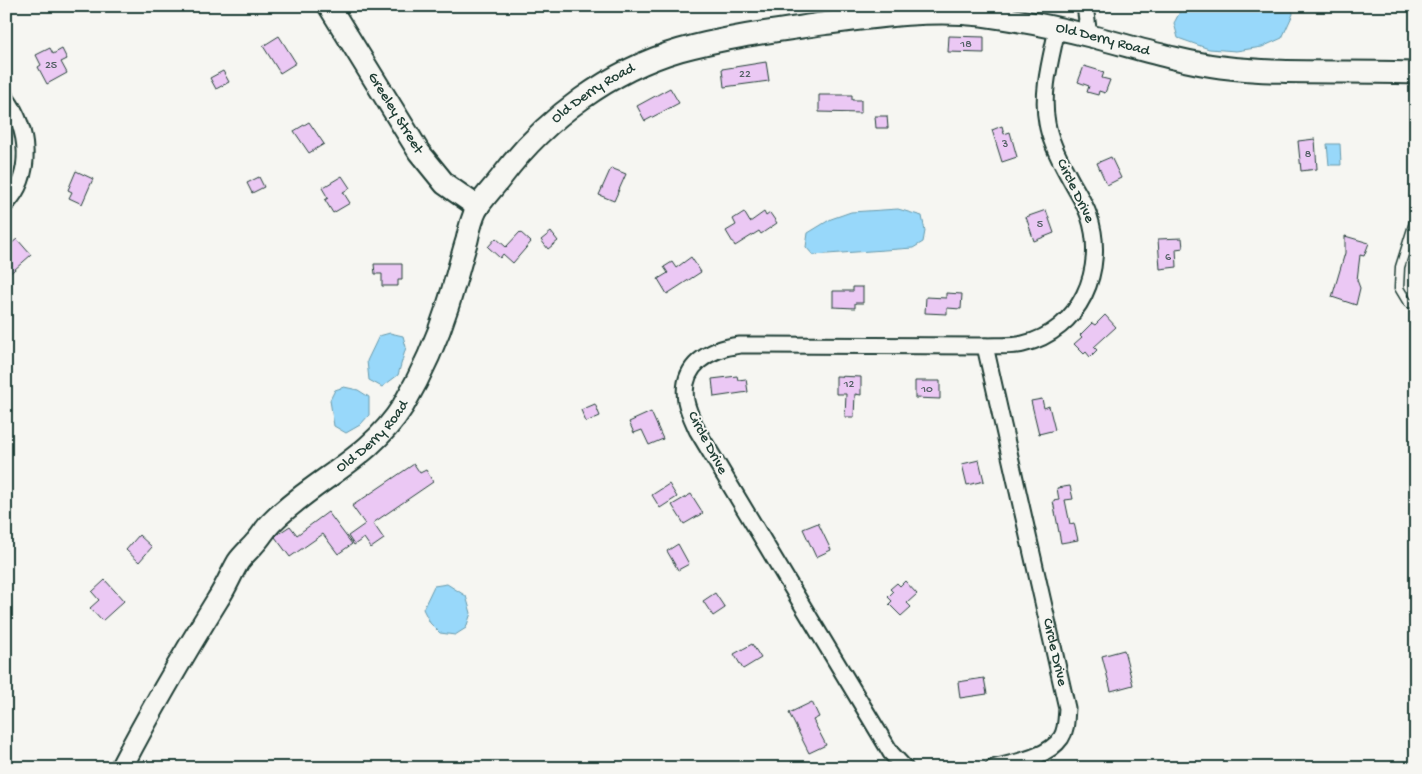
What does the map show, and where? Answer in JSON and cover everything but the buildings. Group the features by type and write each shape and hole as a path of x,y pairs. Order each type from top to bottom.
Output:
{"street":[{"name":"Greeley Street","path":"329,6 418,152 445,184 478,207"},
{"path":"1085,6 1089,36"},
{"name":"Old Derry Road","path":"121,768 142,728 239,562 270,524 304,495 344,467 379,437 401,408 424,366 447,308 478,207 532,140 554,120 626,72 652,60 707,44 879,11 954,13 984,16 1089,36 1168,58 1227,68 1289,72 1416,73"},
{"name":"Circle Drive","path":"905,768 891,753 697,430 686,401 686,386 690,371 700,360 712,351 726,347 740,345 1022,345 1052,332 1064,323 1083,299 1093,272 1095,243 1089,214 1055,149 1046,121 1046,93 1056,29"},
{"path":"6,98 19,119 26,147 22,176 17,189 6,204"},
{"name":"Circle Drive","path":"985,346 1067,708 1066,724 1061,738 1051,748 1039,755 994,768"}],"lane":[{"path":"1416,216 1400,267 1399,288 1408,302 1416,304"}],"water":[{"path":"1183,6 1292,6 1293,14 1282,38 1262,47 1236,51 1209,49 1178,38 1174,23"},
{"path":"1327,144 1340,144 1341,165 1329,165"},
{"path":"898,209 922,216 925,231 923,242 913,248 813,255 806,247 808,233 831,219 851,212"},
{"path":"390,333 403,336 406,347 398,375 382,387 369,380 367,361 379,336"},
{"path":"344,387 358,390 369,397 369,415 360,425 346,433 334,426 330,400 335,390"},
{"path":"447,584 466,596 471,613 466,628 455,635 440,633 430,623 423,609 434,586"}]}
